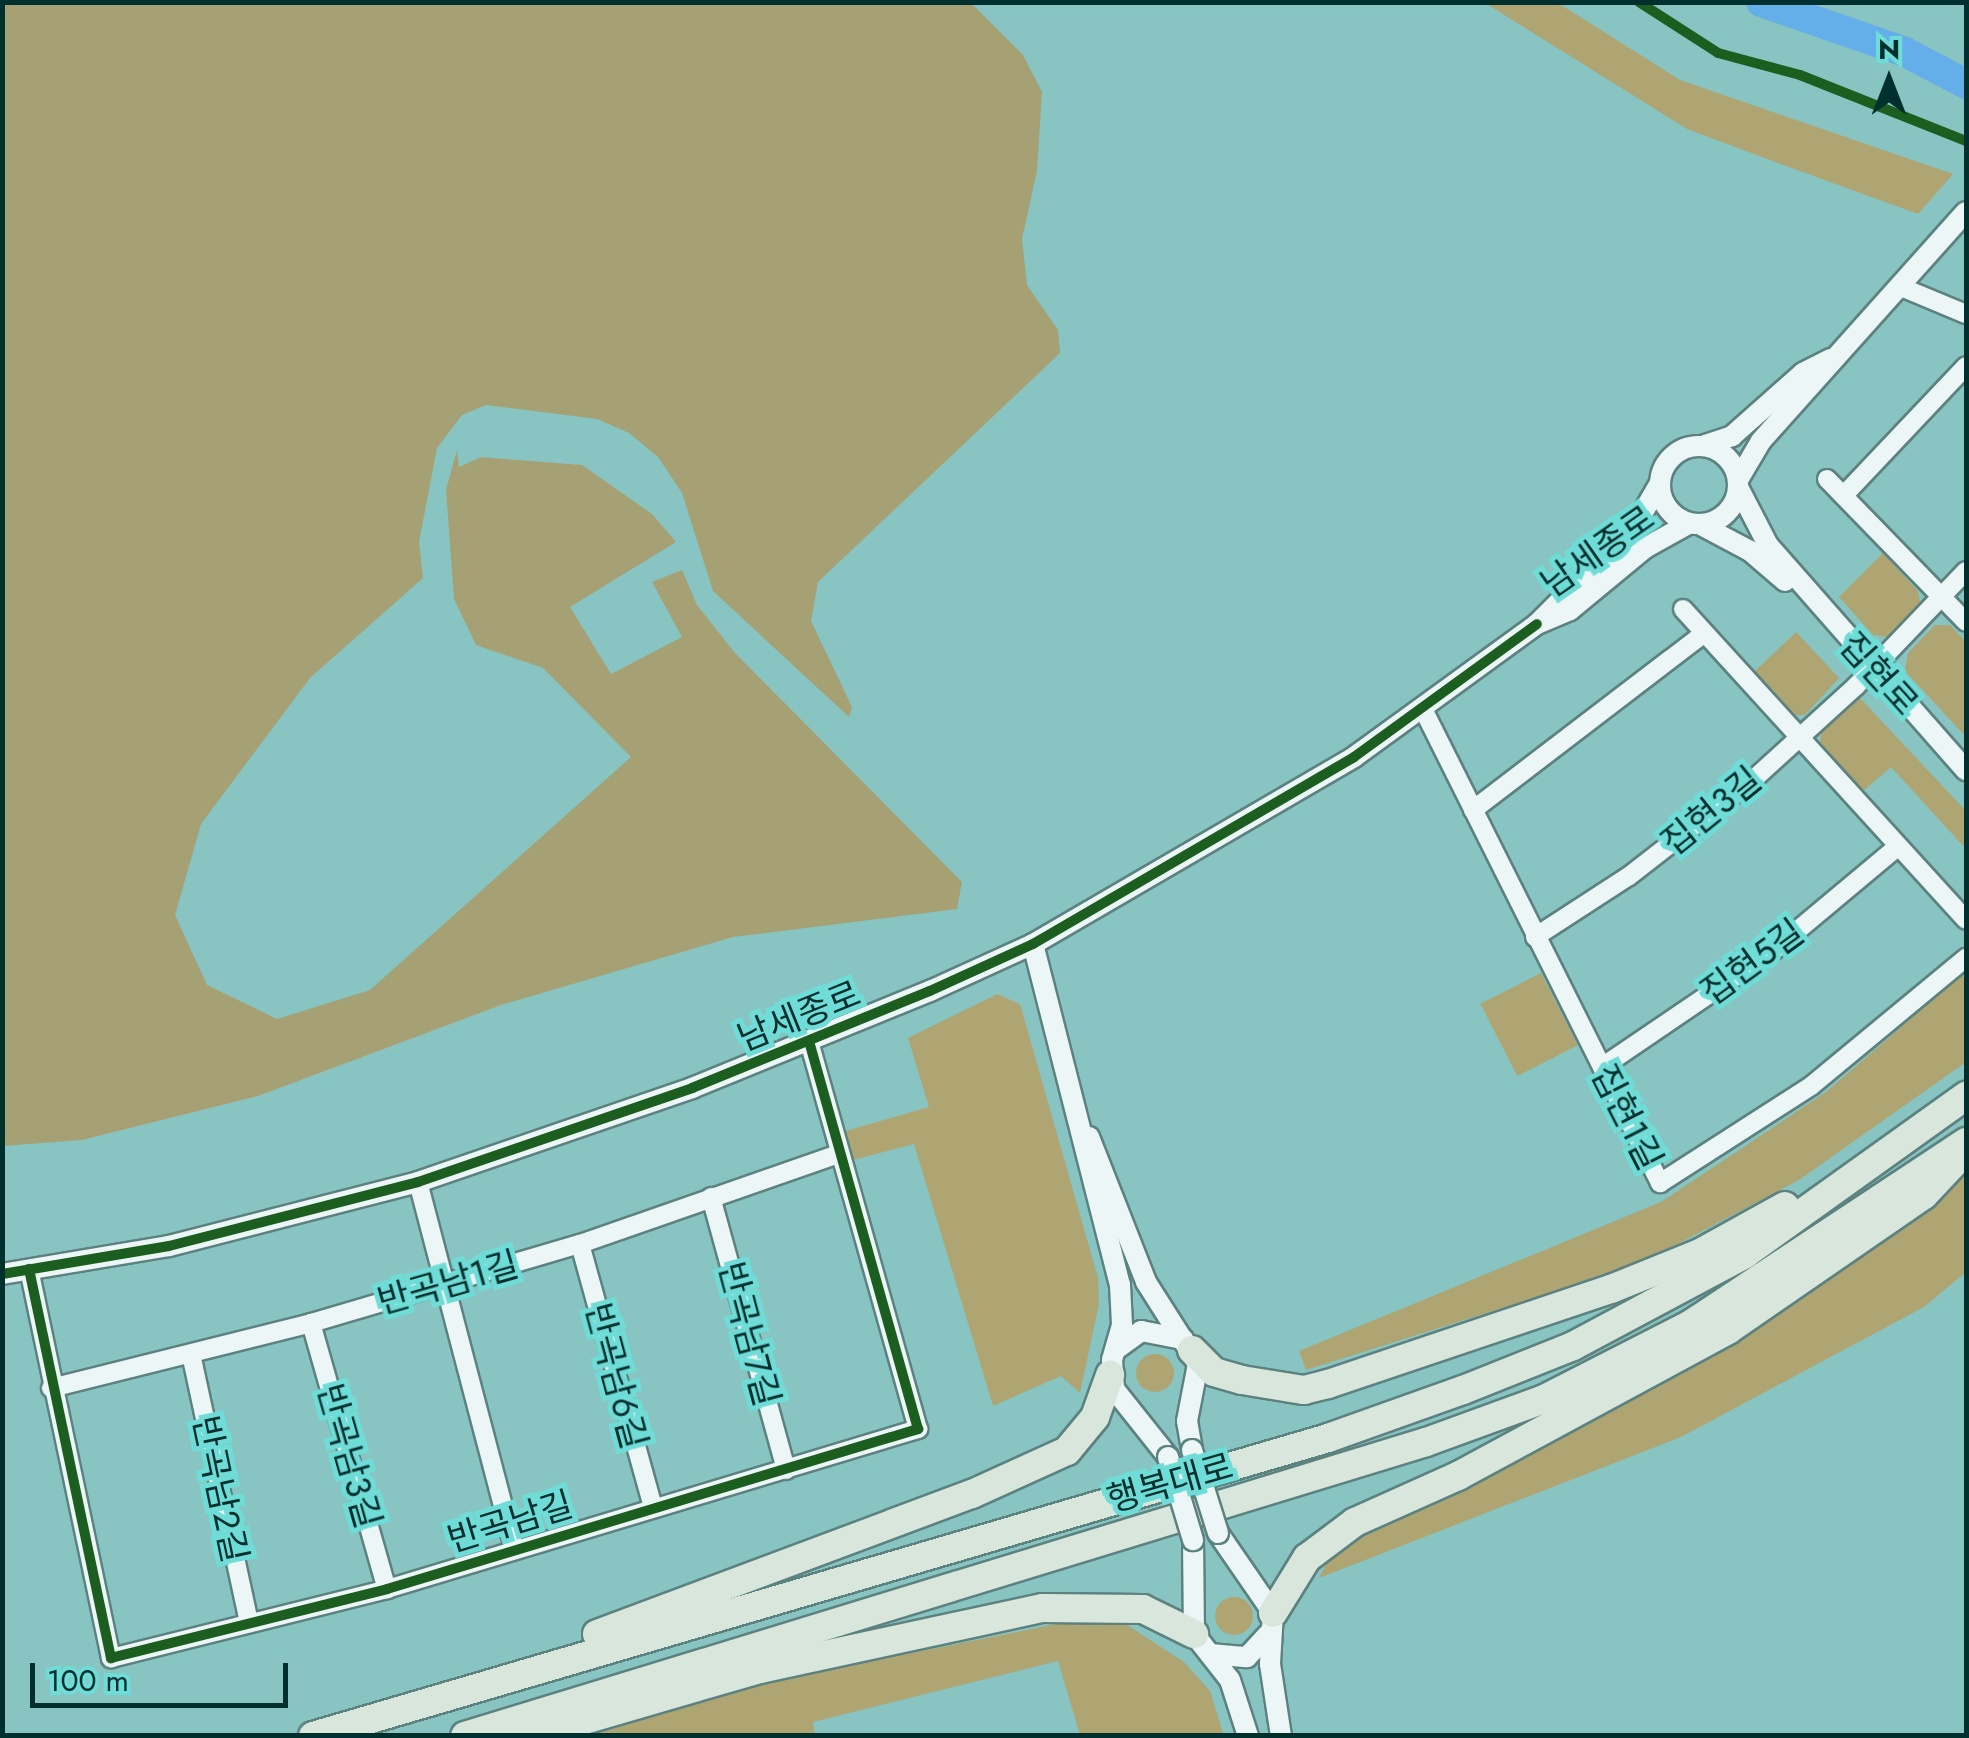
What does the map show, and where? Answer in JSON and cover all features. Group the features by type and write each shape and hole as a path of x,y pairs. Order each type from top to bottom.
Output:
{"highway":[{"name":"행복대로","path":"313,1736 1328,1438 1463,1390 1573,1346 1745,1254 1966,1096"},
{"name":"행복대로","path":"465,1736 1426,1442 1544,1399 1692,1324 1966,1142"},
{"path":"1188,1344 1214,1372 1242,1380 1304,1390 1328,1384 1700,1254 1887,1149"},
{"path":"1272,1620 1307,1558 1354,1522 1458,1476 1728,1330 1924,1195 1966,1150"},
{"path":"384,1716 972,1494 1068,1451 1094,1417 1114,1361"},
{"path":"528,1736 760,1669 1043,1608 1143,1609 1202,1644"}],"street":[{"path":"1834,358 1804,373 1732,436 1677,453 1660,483 1668,508 1694,523 1724,515 1744,462 1966,212"},
{"path":"1901,287 1966,314"},
{"path":"1845,494 1966,366"},
{"path":"1702,446 1726,457 1738,483"},
{"path":"1828,479 1966,622"},
{"name":"남세종로","path":"2,1274 169,1246 418,1182 570,1133 809,1042 1033,944 1424,711 1537,624 1635,526 1660,483"},
{"name":"집현로","path":"1738,483 1768,545 1831,622 1966,770"},
{"name":"집현로","path":"1694,523 1750,551 1831,622"},
{"name":"남세종로","path":"1537,624 1570,610 1645,548 1694,523"},
{"name":"집현3길","path":"1535,937 1694,828 1874,668 1966,571"},
{"path":"1683,610 1896,848 1966,920"},
{"path":"1474,810 1702,634"},
{"name":"집현1길","path":"1424,711 1660,1183 1811,1086 1966,958"},
{"name":"집현5길","path":"1602,1067 1774,950 1896,848"},
{"path":"1033,944 1083,1126 1120,1285 1114,1361 1121,1401 1168,1457 1193,1540 1202,1644 1230,1680 1246,1732"},
{"name":"반곡남길","path":"28,1269 111,1658 387,1589 918,1429 809,1042"},
{"path":"1083,1126 1105,1166 1146,1282 1188,1344 1198,1378 1188,1421 1192,1450 1218,1532 1272,1620 1271,1682 1281,1736"},
{"name":"반곡남1길","path":"52,1388 444,1285 580,1244 838,1154"},
{"path":"418,1182 514,1548"},
{"name":"반곡남7길","path":"712,1197 786,1470"},
{"name":"반곡남6길","path":"580,1244 653,1508"},
{"name":"반곡남3길","path":"311,1323 387,1589"},
{"path":"1114,1361 1142,1330 1188,1344"},
{"name":"반곡남2길","path":"191,1354 250,1623"},
{"path":"1202,1644 1247,1657 1272,1620"}],"shaded area":[{"path":"3,2 971,3 1023,55 1042,92 1037,171 1022,239 1027,285 1058,330 1060,353 818,582 811,621 852,707 849,717 713,591 682,493 658,457 629,433 597,419 486,405 462,415 437,448 419,542 423,578 310,678 201,824 175,915 207,985 277,1019 370,990 631,757 543,668 476,645 454,599 446,490 457,450 459,467 481,457 582,465 652,514 676,542 570,607 611,674 682,637 652,582 682,570 697,605 735,653 962,882 957,909 733,937 501,1005 258,1096 82,1140 3,1146"},
{"path":"1485,3 1558,3 1680,80 1953,174 1918,214 1789,167 1687,129"},
{"path":"1883,553 1918,591 1921,607 1887,637 1873,635 1839,597"},
{"path":"1935,625 1950,625 1966,642 1966,737 1905,671 1908,653"},
{"path":"1796,632 1839,678 1805,715 1791,715 1752,674"},
{"path":"1860,698 1966,811 1966,849 1891,767 1862,792 1820,747 1821,732"},
{"path":"1966,971 1966,1062 1799,1180 1638,1265 1306,1370 1299,1351 1661,1202 1826,1092"},
{"path":"1541,973 1578,1045 1517,1076 1480,1004"},
{"path":"997,994 1020,1004 1098,1278 1099,1304 1080,1393 1061,1376 993,1406 914,1144 853,1160 846,1131 929,1107 908,1038"},
{"path":"1966,1175 1966,1272 1924,1307 1681,1437 1319,1578 1326,1564 1371,1526 1751,1324"},
{"path":"1155,1354 1168,1360 1174,1373 1168,1386 1155,1392 1142,1386 1136,1373 1142,1360"},
{"path":"1234,1597 1247,1603 1253,1616 1247,1629 1234,1635 1221,1629 1215,1616 1221,1603"},
{"path":"1096,1616 1124,1623 1184,1662 1210,1691 1224,1736 1080,1735 1058,1661 813,1722 815,1735 583,1736 747,1686"}],"waterway":[{"path":"1761,2 1905,52 1966,84"}],"cycle path":[{"path":"1639,2 1718,53 1800,75 1966,141"},
{"path":"2,1274 169,1246 418,1182 692,1088 930,991 1033,944 1354,757 1537,624"},
{"path":"29,1269 111,1658 387,1589 918,1429 809,1042"}]}
